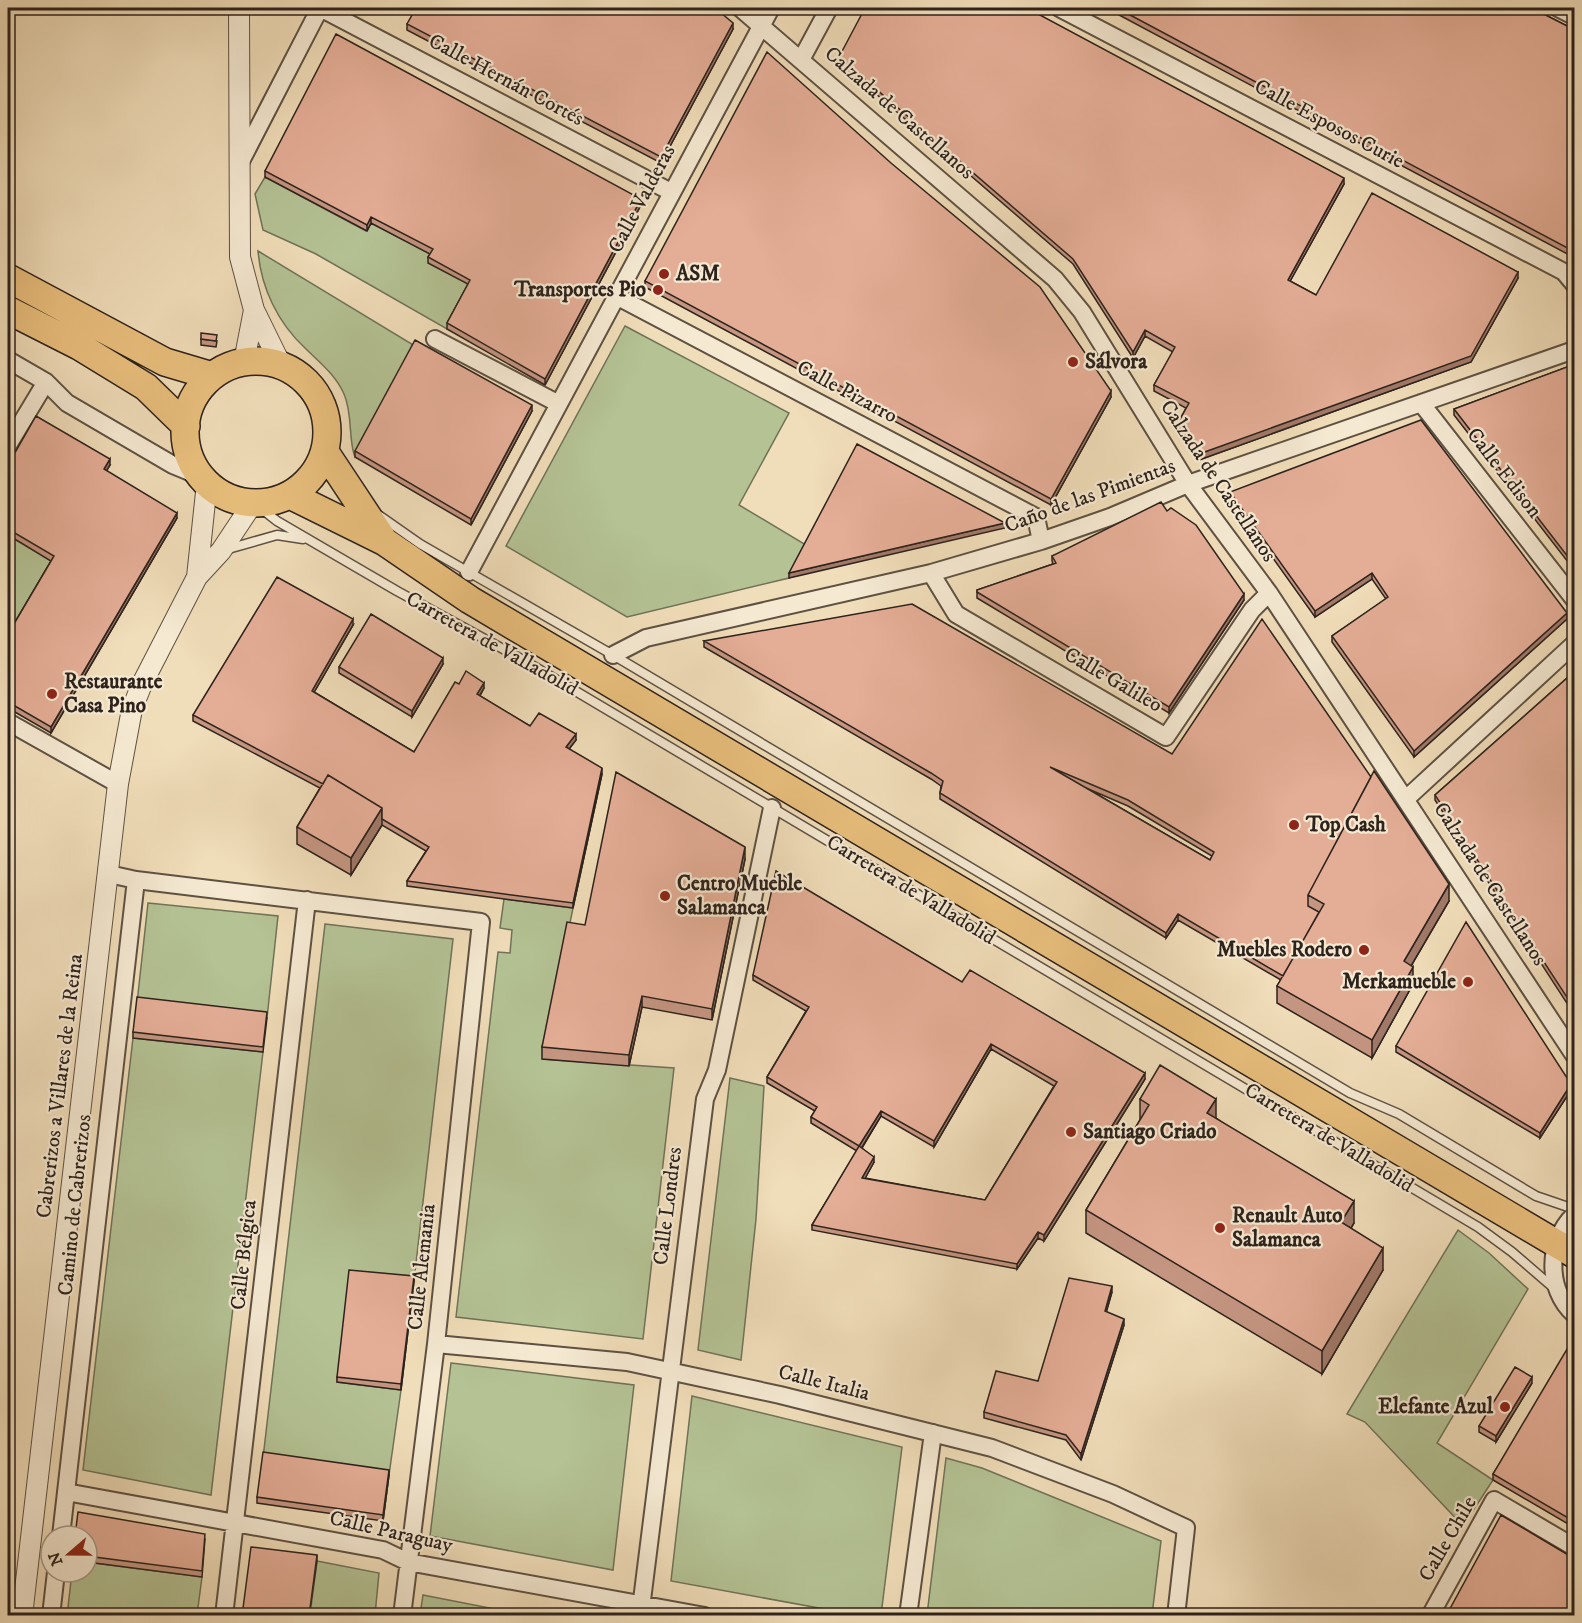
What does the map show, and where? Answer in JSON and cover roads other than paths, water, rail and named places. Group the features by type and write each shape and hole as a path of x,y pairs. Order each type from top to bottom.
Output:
{"highway":[{"path":"8,278 165,362 212,376"},
{"path":"8,310 79,345 146,387 186,426"},
{"path":"244,362 264,362 282,367 300,377 314,392 323,411 325,452 318,469 307,482 290,495 268,503 254,503 227,496 204,480 189,453 186,426 191,400 212,376 244,362"},
{"name":"Carretera de Valladolid","path":"325,452 385,542"},
{"name":"Carretera de Valladolid","path":"290,495 385,542 480,606 1565,1249"}],"street":[{"path":"239,8 240,257 254,310 282,367"},
{"path":"238,167 320,8"},
{"name":"Calle Hernán Cortés","path":"320,8 671,192"},
{"name":"Calzada de Castellanos","path":"740,8 802,58 1055,279 1082,312 1188,484 1269,593 1572,1043"},
{"name":"Calle Valderas","path":"469,572 771,8"},
{"path":"802,58 830,8"},
{"name":"Calle Esposos Curie","path":"1059,8 1564,272 1575,284"},
{"path":"1558,8 1575,16"},
{"name":"Calle Pizarro","path":"616,296 1036,517 1041,541"},
{"path":"244,362 254,310"},
{"path":"435,339 559,404"},
{"name":"Caño de las Pimientas","path":"613,655 646,638 932,573 1041,541 1110,517 1188,484 1575,350"},
{"path":"8,360 46,382 67,403 173,465 204,480"},
{"path":"8,445 46,382"},
{"name":"Calle Edison","path":"1421,403 1575,599"},
{"name":"Cabrerizos a Villares de la Reina","path":"197,577 204,480"},
{"name":"Cabrerizos a Villares de la Reina","path":"22,1616 118,784 132,709 171,624 197,577 222,551 254,503"},
{"name":"Calle Galileo","path":"932,573 956,614 1166,737 1252,610 1269,593"},
{"path":"1407,798 1575,644"},
{"path":"8,722 118,784"},
{"name":"Calle Londres","path":"640,1610 705,1100 717,1070 772,808"},
{"path":"109,874 136,880 307,900"},
{"name":"Camino de Cabrerizos","path":"62,1524 136,880"},
{"name":"Calle Alemania","path":"307,900 481,922 436,1344 402,1616"},
{"name":"Calle Bélgica","path":"224,1616 307,900"},
{"name":"Carretera de Valladolid","path":"1575,1215 1562,1231 1565,1249 1553,1268 1558,1291 1575,1314"},
{"name":"Calle Italia","path":"436,1344 627,1362 670,1370 992,1448 1113,1494 1186,1528 1176,1616"},
{"path":"908,1616 933,1433"},
{"name":"Calle Paraguay","path":"66,1492 383,1550 408,1562 640,1610 705,1616"},
{"name":"Calle Chile","path":"1430,1616 1494,1500 1575,1547"},
{"path":"51,1616 55,1584"}],"lane":[{"name":"Carretera de Valladolid","path":"354,497 406,536 613,655 1350,1093 1400,1114 1536,1196 1575,1209"},
{"name":"Carretera de Valladolid","path":"254,503 309,540 471,634 525,661 1478,1227 1558,1291"},
{"path":"222,551 277,535 309,540"}],"place":[{"name":"ASM","path":"664,274"},
{"name":"Transportes Pio","path":"658,290"},
{"name":"Sálvora","path":"1073,362"},
{"name":"Restaurante Casa Pino","path":"52,694"},
{"name":"Top Cash","path":"1294,825"},
{"name":"Centro Mueble Salamanca","path":"665,896"},
{"name":"Muebles Rodero","path":"1364,950"},
{"name":"Merkamueble","path":"1468,982"},
{"name":"Santiago Criado","path":"1071,1132"},
{"name":"Renault Auto Salamanca","path":"1220,1228"},
{"name":"Elefante Azul","path":"1505,1407"}]}
